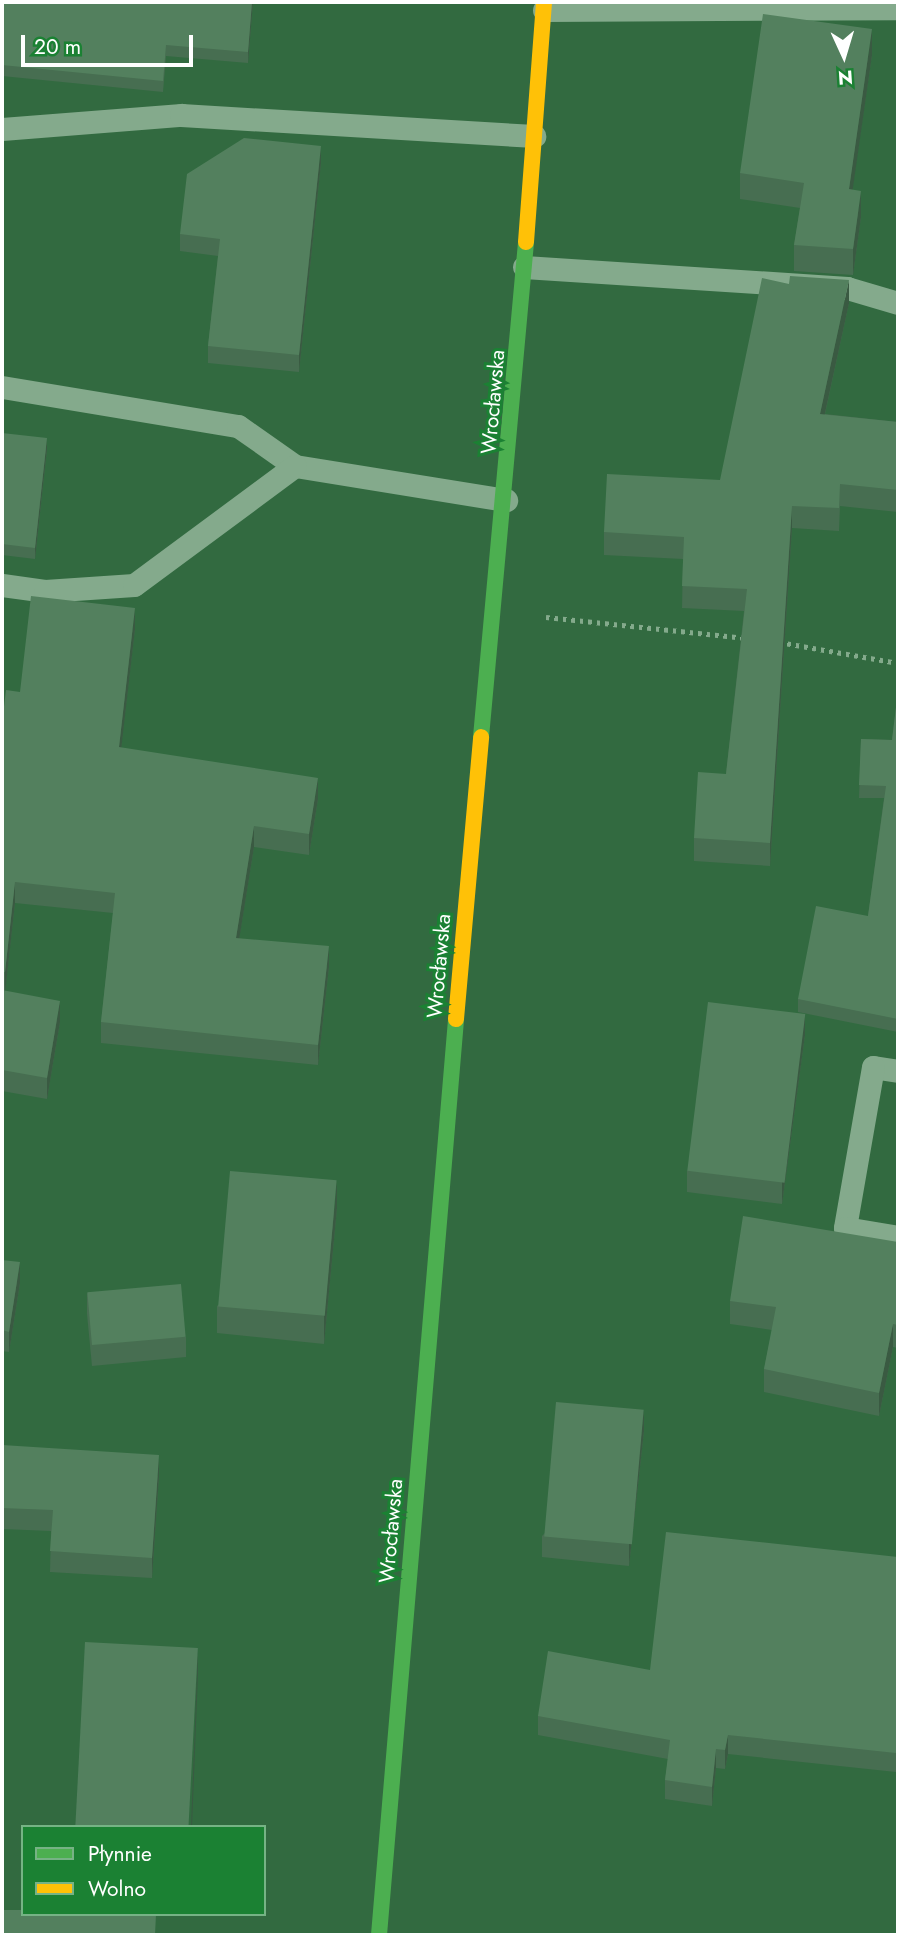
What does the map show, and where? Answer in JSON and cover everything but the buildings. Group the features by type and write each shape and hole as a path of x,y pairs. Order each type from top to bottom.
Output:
{"main road":[{"name":"Wrocławska","path":"379,1935 493,611 506,500 544,6"}],"lane":[{"path":"544,6 898,8"},
{"path":"2,129 181,116 534,136"},
{"path":"524,267 847,288 898,303"},
{"path":"2,387 238,426 295,467 506,500"},
{"path":"2,585 45,591 134,585 295,467"},
{"path":"898,1071 873,1067 845,1228 898,1237"}],"path":[{"path":"493,611 759,639"},
{"path":"772,641 898,663"}],"traffic: fast":[{"path":"481,737 526,242"},
{"path":"379,1935 456,1019"}],"traffic: slow":[{"path":"526,242 544,2"},
{"path":"456,1019 481,737"}]}
